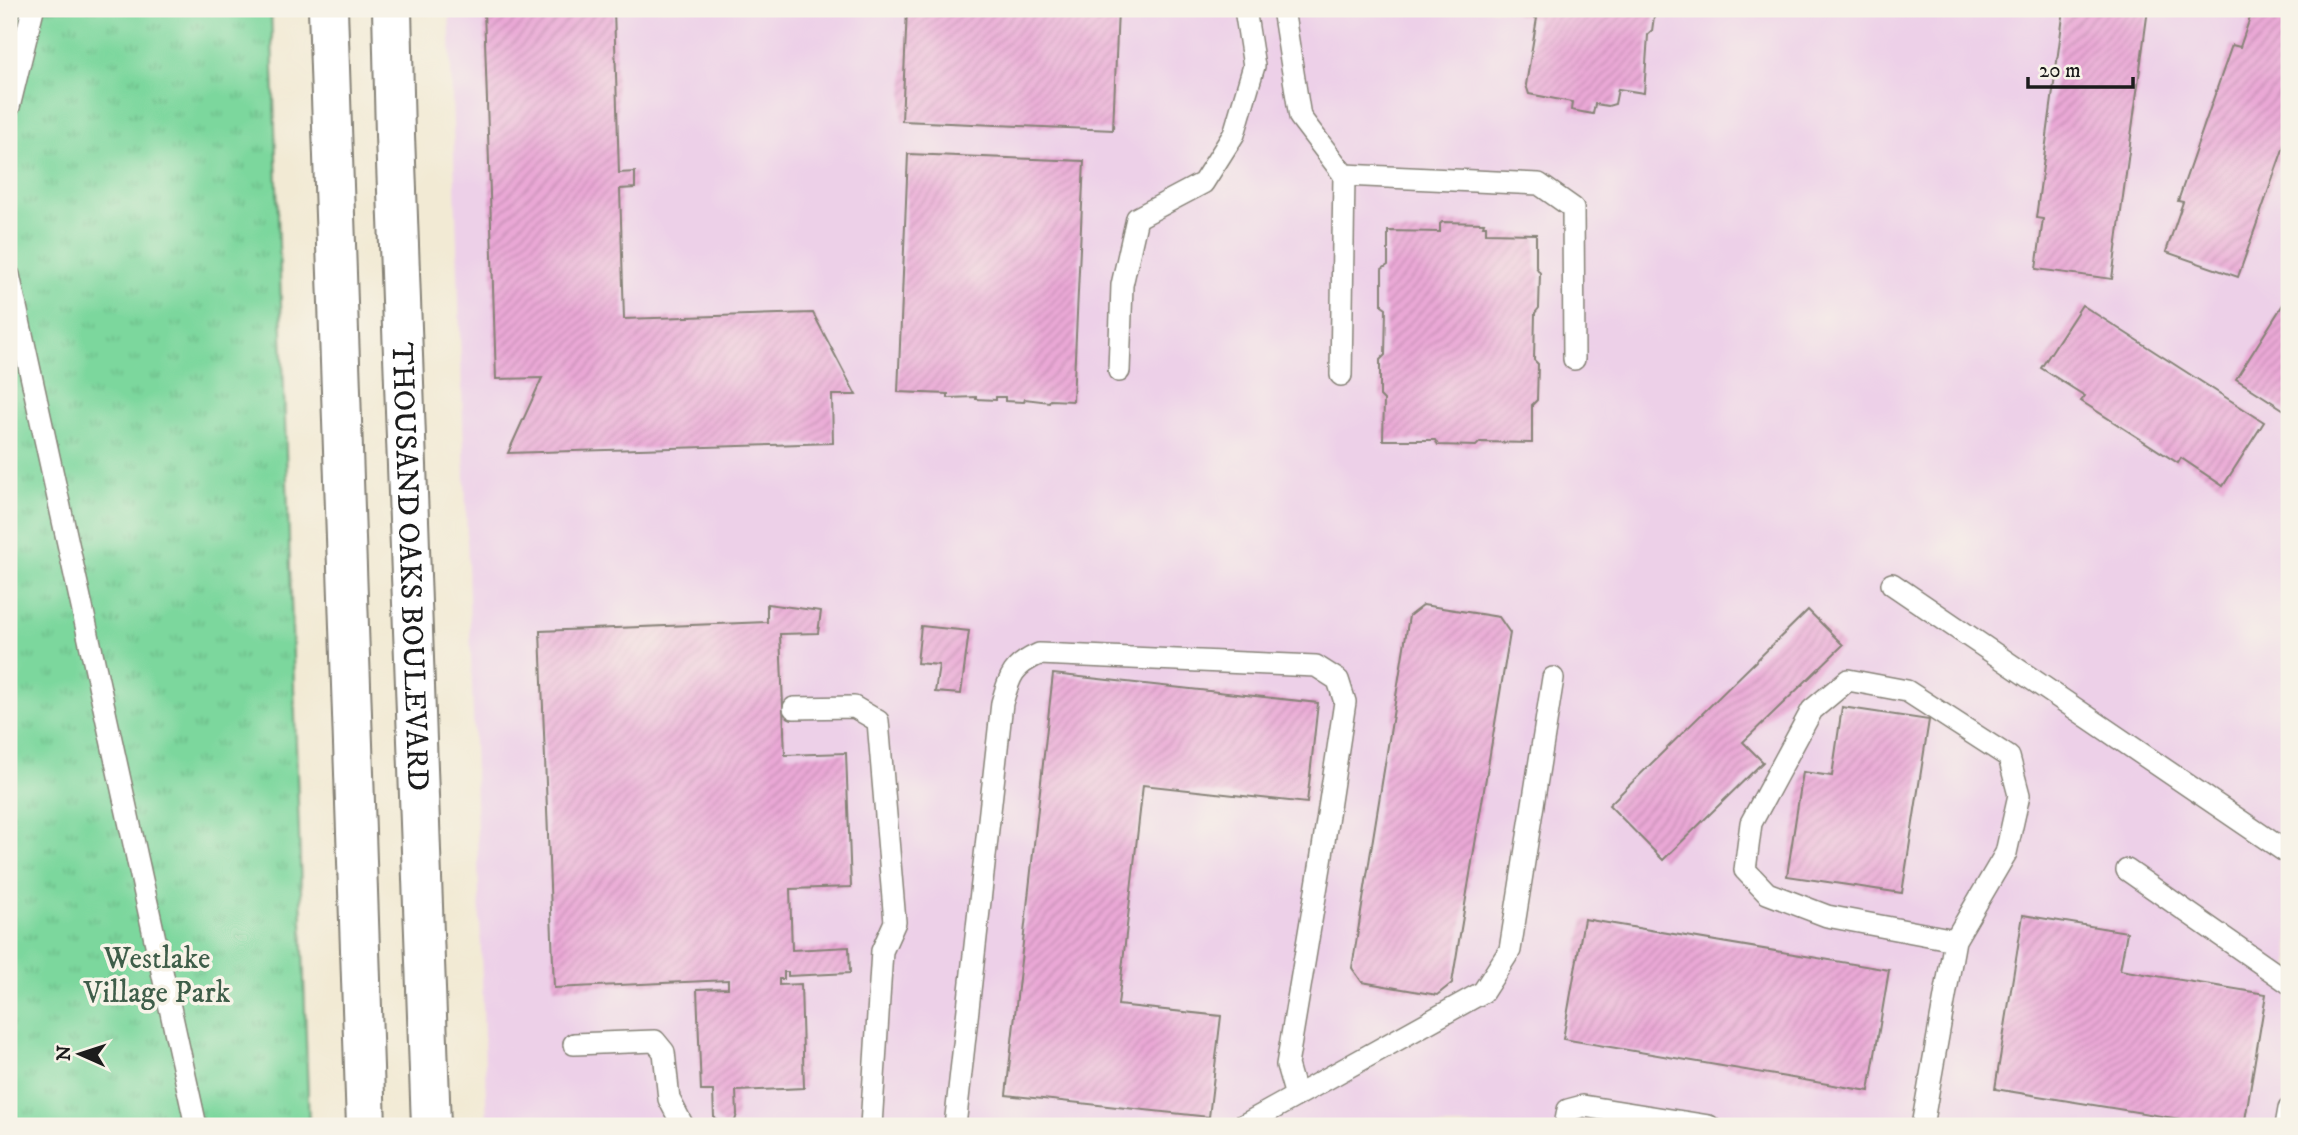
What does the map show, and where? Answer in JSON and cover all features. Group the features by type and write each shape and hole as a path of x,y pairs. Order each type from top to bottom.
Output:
{"main road":[{"name":"THOUSAND OAKS BOULEVARD","path":"328,9 366,1126"},
{"name":"THOUSAND OAKS BOULEVARD","path":"392,9 431,1126"}],"lane":[{"path":"9,107 33,9"},
{"path":"1119,371 1122,285 1138,218 1203,183 1234,134 1254,66 1245,9"},
{"path":"1283,9 1300,117 1344,175 1341,375"},
{"path":"1344,175 1539,184 1573,208 1574,359"},
{"path":"9,275 196,1126"},
{"path":"1892,584 2289,854"},
{"path":"955,1126 1002,703 1009,677 1022,662 1038,654 1316,666 1338,680 1345,702 1287,1065 1296,1096"},
{"path":"1242,1126 1483,992 1502,966 1510,950 1553,678"},
{"path":"1922,1126 1955,940 2006,853 2019,795 2009,757 1907,691 1848,680 1812,710 1751,823 1745,870 1767,893 1826,916 1955,940"},
{"path":"794,708 855,707 878,721 895,922 882,951 871,1126"},
{"path":"2127,870 2289,983"},
{"path":"574,1045 654,1041 664,1052 669,1099 683,1126"},
{"path":"1565,1126 1568,1110 1583,1106 1709,1126"},
{"path":"2287,1126 2289,1109"}],"shaded area":[{"path":"449,9 2289,9 2289,1126 487,1126"}],"green space":[{"name":"Westlake Village Park","path":"9,9 271,9 309,1126 9,1126"}],"building":[{"path":"484,9 614,9 619,173 635,172 635,188 620,189 624,319 813,313 856,395 832,395 833,443 508,453 542,378 496,379"},
{"path":"907,9 1118,9 1113,130 902,121"},
{"path":"1513,9 1655,9 1652,31 1648,35 1644,93 1618,89 1615,104 1595,104 1593,114 1571,110 1572,102 1529,94 1526,85 1537,18 1515,14"},
{"path":"2064,9 2148,9 2112,279 2036,269 2043,219 2036,218"},
{"path":"2253,9 2281,9 2289,12 2289,132 2238,277 2166,252 2183,202 2178,201 2232,45 2240,47"},
{"path":"908,154 1084,161 1073,401 1025,399 1024,402 1005,401 1005,397 996,397 996,400 976,397 948,398 948,394 898,392"},
{"path":"1442,222 1484,223 1486,233 1536,234 1536,267 1540,273 1539,308 1535,313 1534,360 1538,364 1537,400 1532,405 1532,443 1480,442 1476,446 1438,445 1435,440 1383,440 1384,400 1380,396 1380,360 1385,355 1386,308 1382,305 1382,269 1388,265 1388,231 1440,232"},
{"path":"2289,295 2289,413 2236,379"},
{"path":"2082,305 2264,422 2223,486 2181,458 2178,463 2081,401 2085,396 2041,368"},
{"path":"767,604 821,611 818,633 780,634 785,755 846,753 851,887 790,889 792,950 849,947 850,973 788,976 788,972 784,972 784,979 779,979 779,985 801,984 804,1088 736,1091 735,1121 723,1125 714,1117 713,1091 701,1091 697,989 728,988 728,980 554,988 540,631 767,622"},
{"path":"1423,605 1499,617 1510,633 1452,983 1437,995 1362,982 1352,968 1409,616"},
{"path":"1808,610 1843,645 1743,742 1763,762 1663,860 1609,805"},
{"path":"921,626 969,631 961,694 935,692 939,665 917,663"},
{"path":"1053,674 1318,703 1307,803 1143,785 1118,1005 1221,1016 1209,1117 1006,1095"},
{"path":"1842,707 1929,720 1902,893 1787,876 1803,772 1832,776"},
{"path":"2023,915 2127,932 2120,970 2266,994 2244,1126 2223,1126 1995,1089"},
{"path":"1584,919 1889,970 1869,1091 1563,1039"}]}
